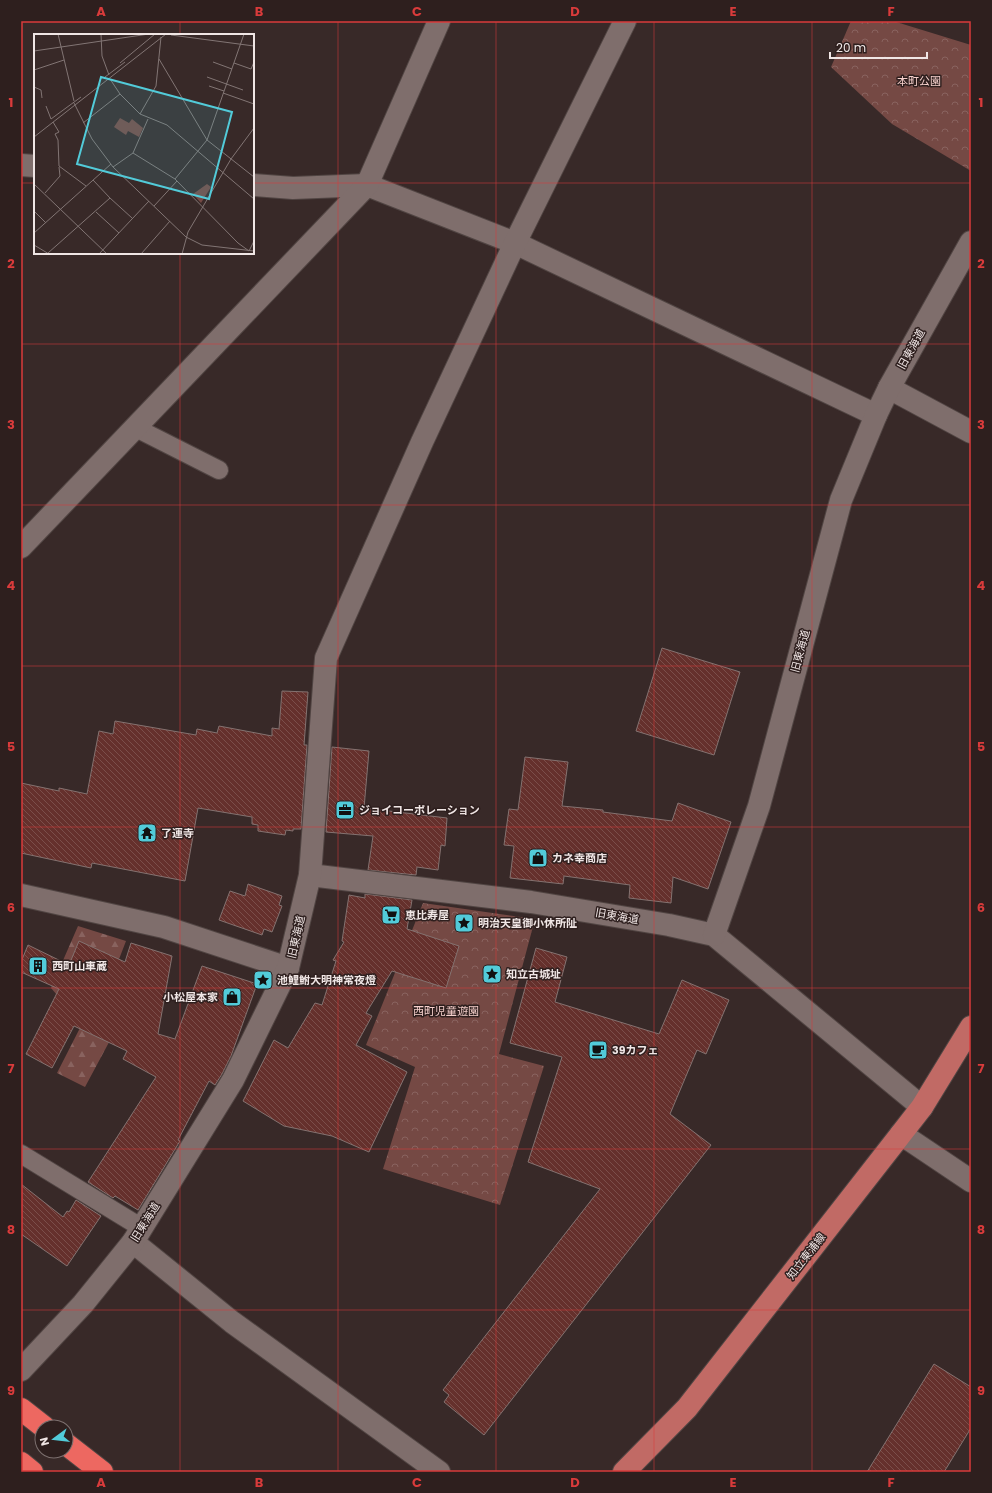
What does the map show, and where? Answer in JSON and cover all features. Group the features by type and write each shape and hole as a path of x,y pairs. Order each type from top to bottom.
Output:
{"highway":[{"path":"21,1410 34,1420"},
{"path":"74,1450 102,1472"},
{"path":"21,1464 32,1472"}],"main road":[{"name":"知立東浦線","path":"624,1472 687,1408 922,1107 971,1028"}],"street":[{"path":"21,547 367,186 439,21"},
{"path":"310,876 326,658 422,442 515,243 625,21"},
{"path":"21,165 34,166"},
{"path":"254,184 293,188 367,186 515,243 876,415"},
{"name":"旧東海道","path":"21,1370 87,1300 138,1235 233,1080 288,968 310,876 531,902 669,925 714,935 759,806 841,500 876,415 889,388 971,242"},
{"path":"889,388 971,432"},
{"path":"21,895 164,927 288,968"},
{"path":"714,935 922,1107"},
{"path":"901,1134 971,1181"},
{"path":"138,1235 232,1322 439,1472"}],"lane":[{"path":"136,428 219,470"},
{"path":"21,1154 138,1235"}],"green space":[{"name":"本町公園","path":"851,21 893,21 971,45 971,171 892,124 831,67"},
{"name":"西町児童遊園","path":"423,903 535,919 499,1054 544,1066 500,1205 383,1169 415,1067 366,1045"},
{"path":"78,926 126,941 101,1006 122,1018 85,1087 57,1073 82,1024 51,988"}],"building":[{"path":"662,648 740,672 714,755 636,731"},
{"path":"282,691 308,692 304,745 307,745 301,829 293,829 293,831 286,830 285,835 258,831 258,825 252,824 252,817 198,808 185,881 92,863 91,868 21,853 21,783 59,791 59,788 87,794 99,731 113,734 115,721 196,735 197,729 217,733 219,726 272,736 272,728 279,729"},
{"path":"332,747 369,751 364,808 447,818 445,846 441,845 438,870 417,867 416,875 368,870 373,836 326,832"},
{"path":"525,757 568,762 562,806 603,810 603,812 672,821 678,803 731,822 708,889 673,877 671,903 629,898 630,885 564,876 563,884 510,878 514,846 504,845 509,809 518,810"},
{"path":"248,884 282,896 279,905 282,906 272,932 264,929 262,935 219,920 230,891 245,896"},
{"path":"365,894 412,900 407,929 459,946 446,988 392,971 366,1013 372,1016 356,1045 407,1072 369,1152 332,1136 284,1126 243,1101 274,1040 288,1048 315,1003 322,1005 336,961 333,960 344,942 342,941 349,895 365,898"},
{"path":"79,941 125,962 131,943 172,956 158,1034 175,1039 202,966 257,984 231,1056 222,1074 215,1085 209,1081 178,1140 180,1141 138,1210 115,1196 113,1198 88,1182 156,1077 123,1059 127,1051 74,1026 52,1068 26,1054 59,989 21,972 21,962 28,945 69,965"},
{"path":"536,948 567,957 555,1002 659,1034 682,980 729,1000 706,1054 697,1050 670,1114 711,1145 484,1435 444,1402 449,1395 443,1390 600,1189 528,1162 562,1057 510,1043"},
{"path":"21,1184 63,1217 67,1211 69,1212 76,1200 101,1216 67,1266 21,1234"},
{"path":"934,1364 971,1387 971,1428 944,1472 867,1472"}],"place":[{"name":"ジョイコーポレーション","path":"345,810"},
{"name":"了運寺","path":"147,833"},
{"name":"カネ幸商店","path":"538,858"},
{"name":"恵比寿屋","path":"391,915"},
{"name":"明治天皇御小休所阯","path":"464,923"},
{"name":"西町山車蔵","path":"38,966"},
{"name":"知立古城址","path":"492,974"},
{"name":"池鯉鮒大明神常夜燈","path":"263,980"},
{"name":"小松屋本家","path":"232,997"},
{"name":"39カフェ","path":"598,1050"}]}
